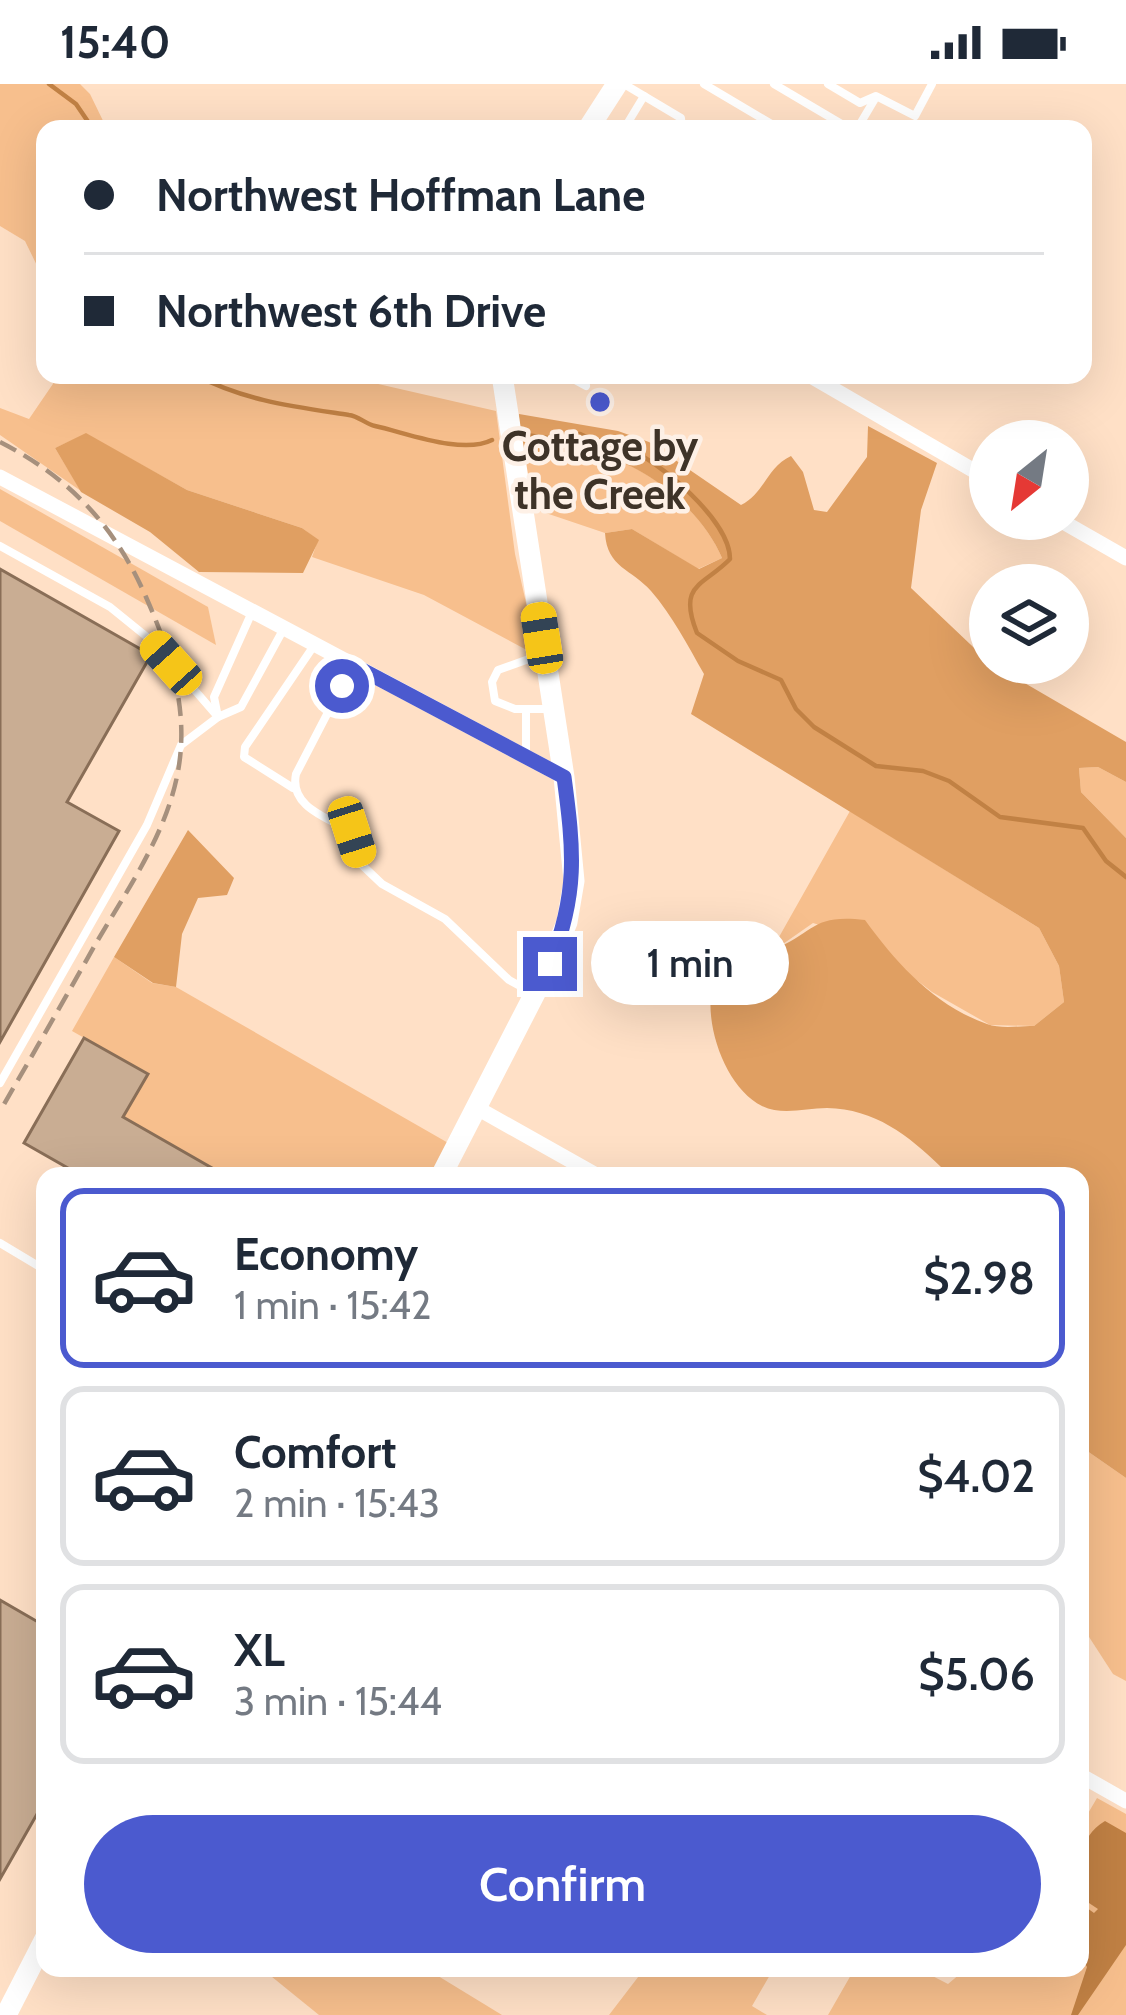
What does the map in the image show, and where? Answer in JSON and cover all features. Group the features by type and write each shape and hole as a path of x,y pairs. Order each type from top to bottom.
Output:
{"main road":[{"path":"596,120 620,84"},
{"path":"446,1167 536,994 572,899 574,860 564,777 503,384"},
{"path":"5,2015 36,1957"}],"street":[{"path":"824,384 969,468"},
{"path":"0,477 564,777"},
{"path":"1089,537 1126,558"},
{"path":"477,1108 582,1167"},
{"path":"1089,1780 1126,1801"}],"lane":[{"path":"620,84 681,120"},
{"path":"704,84 765,120"},
{"path":"774,84 838,120"},
{"path":"828,84 860,103 876,96"},
{"path":"876,96 915,116 932,84"},
{"path":"629,120 644,96"},
{"path":"860,120 876,96"},
{"path":"582,384 586,386"},
{"path":"0,546 110,607 152,641 218,717"},
{"path":"218,717 214,697 252,611"},
{"path":"0,1083 147,825 181,745 218,717 241,707 284,628"},
{"path":"315,644 245,747 244,757 293,788 300,802 352,832 363,866 382,884 445,919 509,980 536,994"},
{"path":"544,653 498,670 492,682 495,701 526,709 553,709"},
{"path":"293,788 353,665"},
{"path":"526,709 526,757"},
{"path":"0,1243 36,1265"}],"shaded area":[{"path":"0,84 80,84 103,120 36,120 36,264 25,241 0,226"},
{"path":"53,384 378,384 496,411 515,554 538,656 424,595 312,557 318,540 302,528 187,490 86,434 55,448 81,491 0,435 0,408 29,419"},
{"path":"519,414 618,431 649,442 741,505 791,456 803,472 814,510 827,512 867,457 868,426 937,463 921,510 911,588 969,643 969,684 1026,684 1126,742 1126,782 1098,767 1079,768 1081,792 1126,838 1126,1478 1089,1452 1089,1167 941,1167 903,1135 860,1113 762,1106 747,1095 723,1060 711,1016 715,975 724,959 768,952 823,922 847,919 865,920 904,967 950,1006 992,1026 1034,1026 1064,1002 1059,966 1039,928 691,714 704,674 659,600 610,554 605,533 632,529 699,569 722,558 713,541 687,507 633,468 595,455 521,452"},
{"path":"86,433 187,490 302,528 319,540 303,573 199,572 150,532 81,492 55,448"},
{"path":"521,452 595,455 634,468 687,507 722,558 698,569 632,529 605,533 531,508"},
{"path":"0,489 208,607 216,645 0,521"},
{"path":"1098,767 1126,782 1126,838 1081,792 1079,768"},
{"path":"850,811 1039,928 1059,966 1064,1002 1034,1026 990,1025 932,992 896,964 883,945 813,923 770,953"},
{"path":"188,830 234,878 227,895 198,898 182,934 176,987 153,983 114,957"},
{"path":"114,957 152,983 176,987 450,1144 438,1167 210,1167 124,1117 148,1074 72,1031"},
{"path":"1089,1452 1126,1478 1126,1681 1113,1674 1089,1637"},
{"path":"1097,1798 1126,1814 1126,2015 828,2015 850,1977 934,1977 948,1984 956,1977 1089,1977 1089,1812"},
{"path":"1105,1821 1126,1833 1126,1945 1078,2015 1071,2015 1084,1977 1089,1977 1089,1909 1094,1913 1098,1909 1089,1903 1089,1836"},
{"path":"272,1977 440,1977 502,2015 319,2015"},
{"path":"638,1977 769,1977 752,2006 767,2015 609,2015"}],"building":[{"path":"0,569 151,655 67,802 119,831 0,1042"},
{"path":"84,1038 148,1074 123,1117 210,1167 66,1167 24,1143"},
{"path":"0,1600 36,1621 36,1816 0,1879"}],"waterway":[{"path":"49,84 76,104 87,120"},
{"path":"214,384 290,406 352,416 434,441 466,445 492,440"},
{"path":"526,435 555,439 580,434 619,445 656,465 706,510 727,544 730,559 692,595 697,633 738,661 781,680 796,709 814,727 876,766 923,771 949,781 1000,817 1083,828 1106,861 1126,877"}],"railway":[{"path":"0,442 68,488 120,548 167,652 181,727 178,773 162,825 0,1111"}],"place":[{"name":"Cottage by the Creek","path":"600,402"}],"route":[{"path":"342,686 353,665 564,777 574,881 567,922 550,964"}]}
